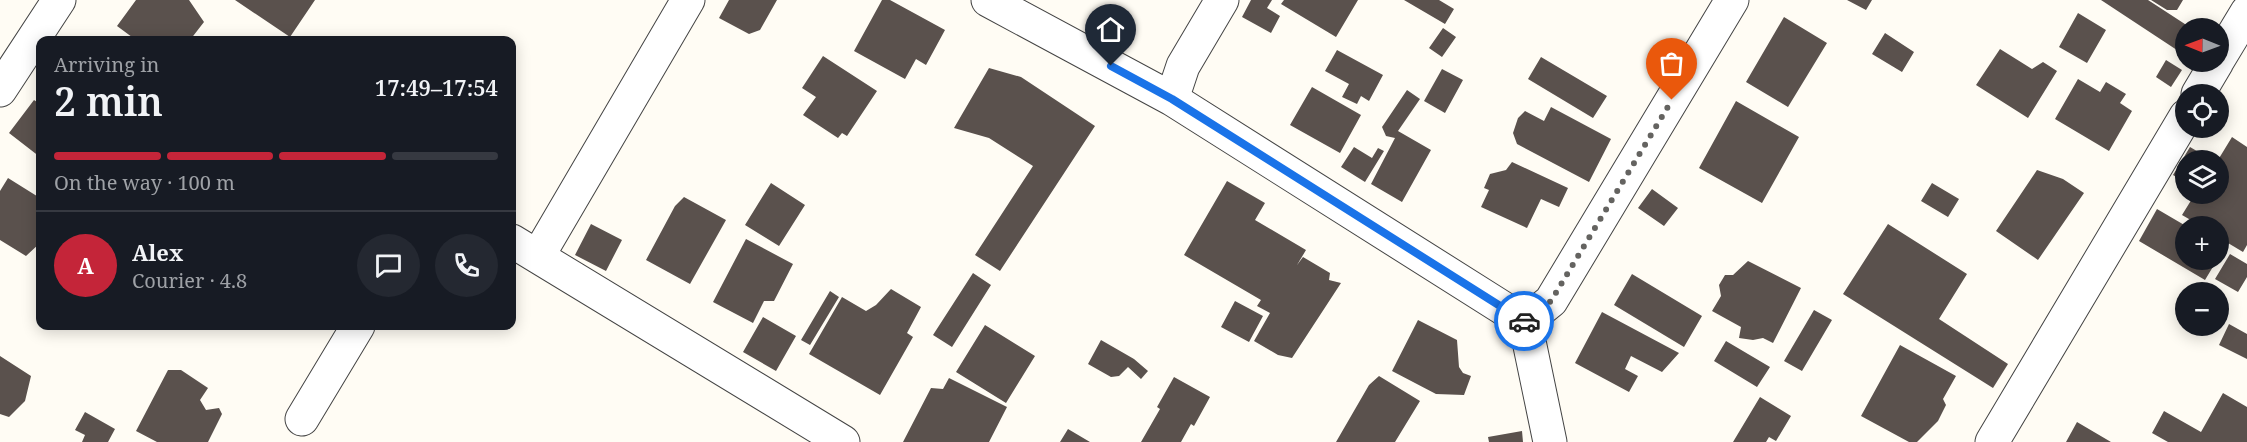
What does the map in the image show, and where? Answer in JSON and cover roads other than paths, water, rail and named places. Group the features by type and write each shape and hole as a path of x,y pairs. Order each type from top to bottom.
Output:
{"street":[{"path":"0,90 59,0"},
{"path":"688,0 525,249 843,442"},
{"path":"988,0 1172,99 1525,322 1550,442"},
{"path":"1172,99 1183,66 1222,0"},
{"path":"1525,322 1551,301 1732,0"},
{"path":"2229,42 2247,12"},
{"path":"1992,442 2175,134"},
{"path":"302,419 356,330"}]}
